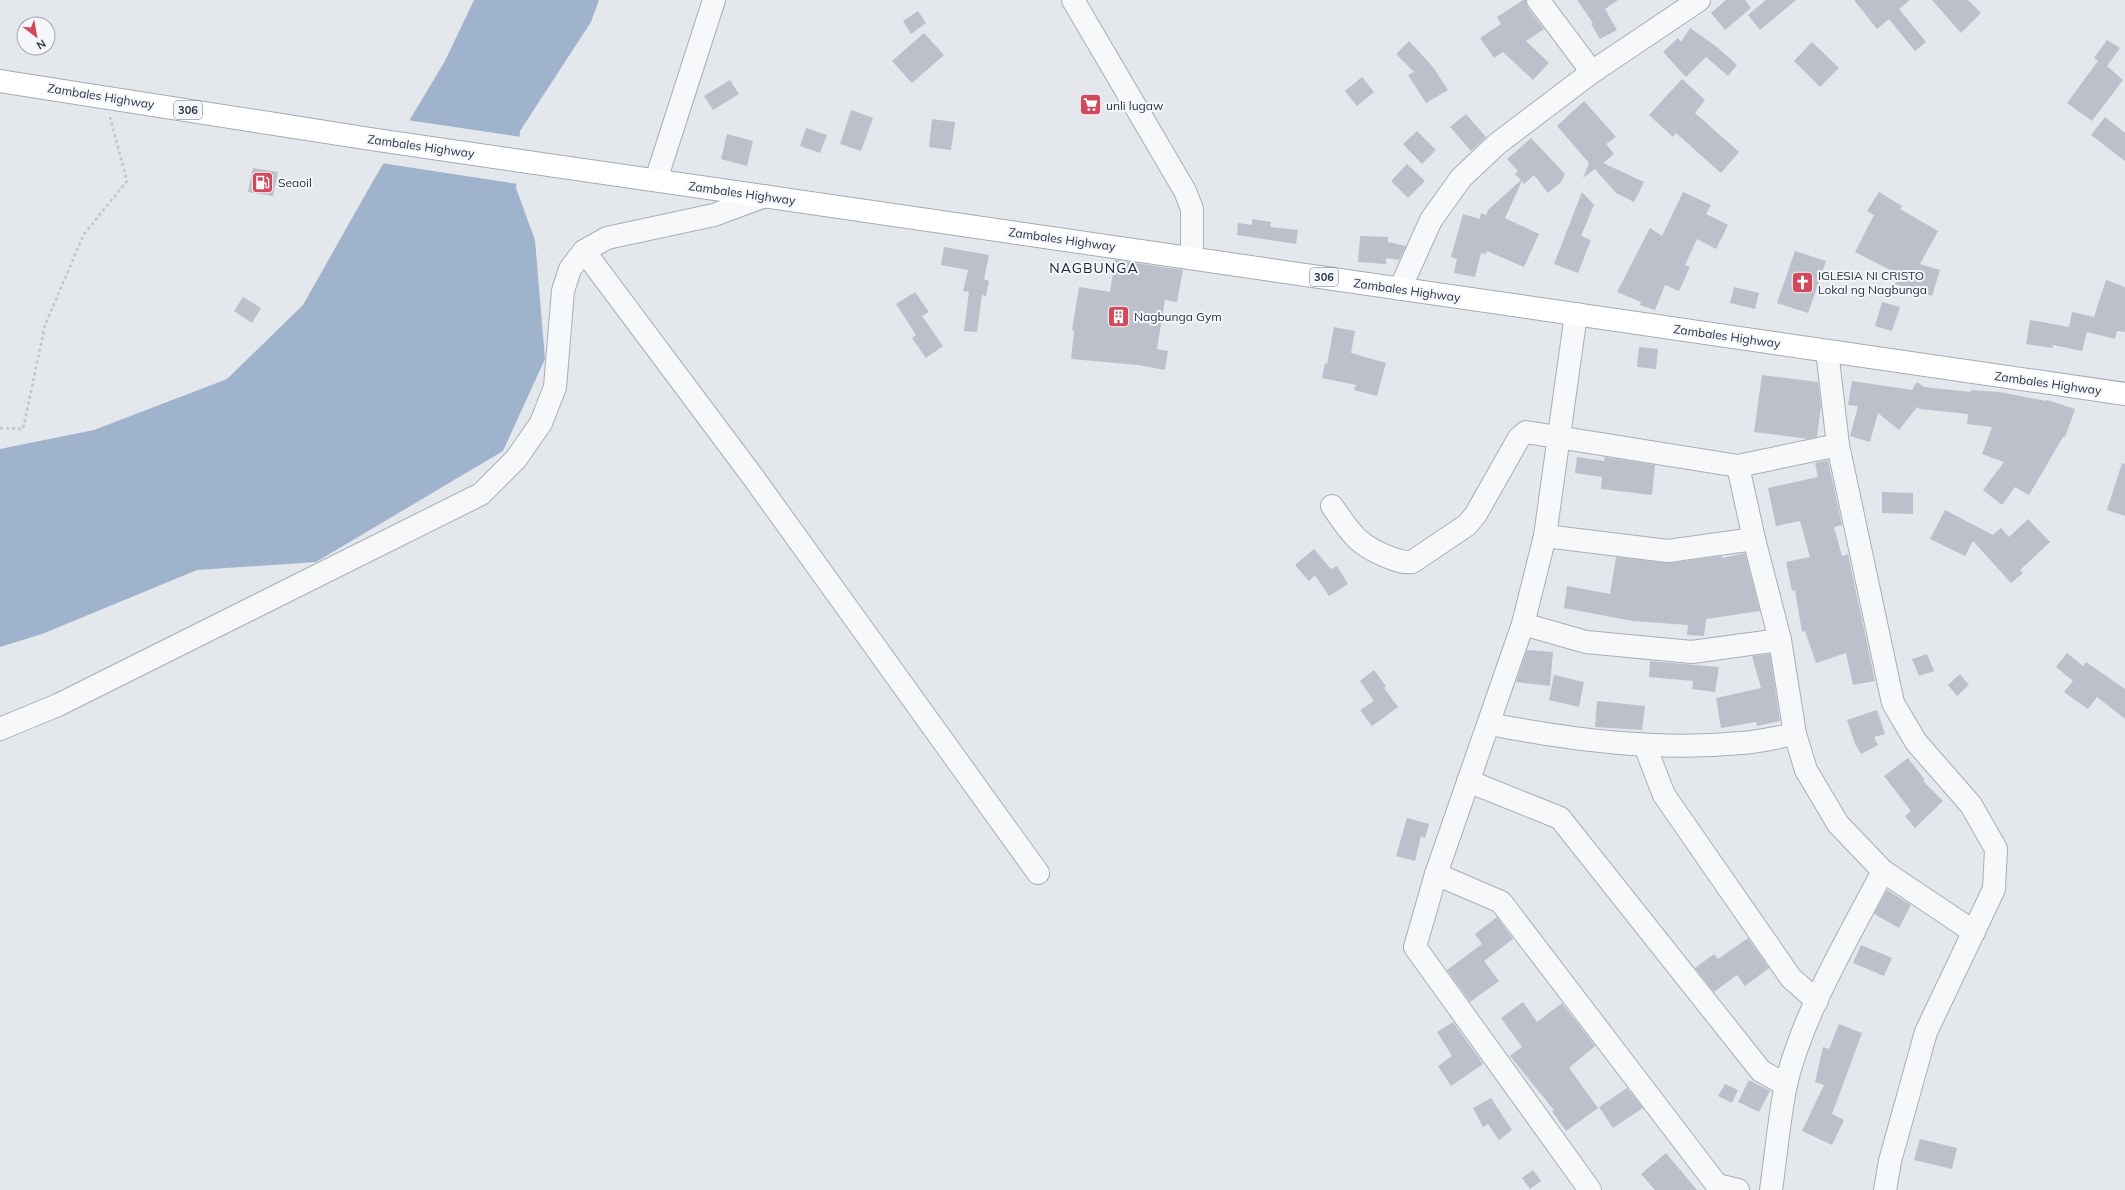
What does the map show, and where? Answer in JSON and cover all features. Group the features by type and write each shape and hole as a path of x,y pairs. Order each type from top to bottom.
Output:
{"main road":[{"name":"Zambales Highway","path":"0,81 377,140 2125,394"}],"street":[{"path":"656,180 714,0"},
{"path":"1073,0 1185,191 1192,209 1192,258"},
{"path":"1538,0 1592,72"},
{"path":"1400,289 1431,220 1461,178 1497,144 1592,72 1699,0"},
{"path":"0,728 58,705 481,494 516,459 541,423 556,387 563,291 570,269 584,251 608,238 714,215 765,196"},
{"path":"584,251 757,484 1038,873"},
{"path":"1576,314 1545,536 1523,624 1436,874 1415,947 1590,1190"},
{"path":"1827,351 1838,445 1893,703 1916,742 1971,805 1996,849 1994,888 1926,1032 1890,1161 1885,1190"},
{"path":"1332,506 1354,538 1368,549 1402,563 1412,562 1467,525 1476,514 1522,435 1526,432 1738,466 1838,445"},
{"path":"1738,466 1754,539 1780,640 1795,734 1806,770 1838,824 1883,871 1974,932"},
{"path":"1545,536 1668,551 1754,539"},
{"path":"1523,624 1586,642 1692,652 1780,640"},
{"path":"1489,724 1592,742 1645,746 1742,743 1795,734"},
{"path":"1645,746 1664,795 1791,978 1817,1001"},
{"path":"1468,781 1560,818 1761,1071 1786,1085"},
{"path":"1771,1190 1786,1085 1798,1048 1817,1001 1883,871"},
{"path":"1436,874 1501,902 1717,1185 1738,1190"}],"path":[{"path":"0,428 23,429 45,325 84,234 127,180 104,97"}],"water":[{"path":"474,0 599,0 591,22 520,131 516,188 535,240 545,359 503,451 316,562 197,570 42,634 0,647 0,449 94,430 227,379 303,305 373,181 445,61"}],"pier":[{"path":"407,120 521,137 518,184 381,163"}],"building":[{"path":"1523,0 1526,0 1528,8 1544,29 1526,41 1549,63 1533,80 1503,52 1494,58 1480,38 1501,24 1497,17"},
{"path":"1577,0 1618,0 1605,9 1617,30 1600,39 1591,24 1593,23"},
{"path":"1726,0 1745,0 1751,8 1725,30 1711,13"},
{"path":"1766,0 1796,0 1760,30 1748,15"},
{"path":"1854,0 1910,0 1899,9 1926,42 1915,51 1889,19 1877,29"},
{"path":"1932,0 1968,0 1981,13 1961,33"},
{"path":"918,11 926,23 911,34 903,21"},
{"path":"1690,28 1717,47 1737,65 1728,76 1706,57 1686,77 1663,52 1678,38 1681,42"},
{"path":"924,33 944,55 912,83 892,61"},
{"path":"2107,40 2120,48 2107,66 2123,80 2092,121 2067,103 2098,61 2094,58"},
{"path":"1409,41 1433,67 1448,90 1426,103 1408,75 1414,72 1396,54"},
{"path":"1812,42 1839,68 1820,87 1794,61"},
{"path":"1362,77 1374,92 1357,106 1345,91"},
{"path":"1682,79 1705,100 1695,113 1739,152 1721,173 1676,133 1673,137 1649,115"},
{"path":"730,80 739,94 713,110 704,96"},
{"path":"1584,101 1616,137 1606,144 1614,154 1603,163 1644,182 1634,202 1616,193 1595,169 1583,178 1589,163 1557,126"},
{"path":"851,110 873,118 861,151 840,144"},
{"path":"1466,114 1486,137 1471,151 1450,127"},
{"path":"2105,117 2125,133 2125,161 2091,135"},
{"path":"932,119 955,122 951,150 929,147"},
{"path":"806,128 827,135 820,153 800,146"},
{"path":"1417,131 1436,150 1422,164 1403,144"},
{"path":"727,134 753,141 747,166 721,159"},
{"path":"1531,138 1565,174 1561,182 1548,193 1534,175 1524,184 1522,181 1505,218 1539,234 1524,267 1487,251 1486,254 1481,253 1475,277 1454,273 1457,259 1451,257 1463,214 1480,219 1481,213 1486,215 1488,210 1521,180 1515,174 1518,171 1507,159"},
{"path":"1407,164 1425,181 1408,198 1391,181"},
{"name":"Seaoil","path":"253,168 278,172 273,196 248,192"},
{"path":"1582,192 1594,205 1581,236 1591,240 1578,273 1554,264"},
{"path":"1683,192 1711,205 1706,214 1728,225 1716,249 1697,239 1685,265 1690,267 1679,291 1665,285 1655,310 1640,305 1641,302 1617,292 1650,228 1662,236"},
{"path":"1879,192 1902,206 1900,209 1938,231 1920,264 1940,270 1932,296 1895,284 1898,274 1855,252 1874,215 1867,211"},
{"path":"1252,219 1271,222 1270,227 1298,230 1296,244 1237,235 1238,223 1252,225"},
{"path":"1360,236 1388,237 1388,242 1406,246 1399,260 1386,258 1386,264 1358,262"},
{"path":"944,247 989,255 984,279 989,281 986,296 982,295 977,332 964,331 969,292 963,291 968,270 941,265"},
{"name":"IGLESIA NI CRISTO Lokal ng Nagbunga","path":"1795,251 1826,261 1808,313 1777,303"},
{"path":"1115,260 1183,270 1177,302 1165,300 1157,349 1168,351 1165,370 1138,365 1071,359 1074,331 1072,330 1079,287 1110,292"},
{"path":"2106,280 2125,287 2125,332 2117,331 2115,339 2087,332 2082,351 2053,345 2053,348 2026,344 2030,320 2069,327 2072,312 2094,317"},
{"path":"1734,287 1759,293 1755,309 1730,303"},
{"path":"915,292 929,312 922,316 943,346 926,358 912,338 916,335 896,304"},
{"path":"243,297 261,308 252,323 234,311"},
{"path":"1882,302 1900,307 1892,331 1875,326"},
{"path":"1334,327 1355,331 1351,353 1386,363 1377,396 1354,390 1356,385 1322,378 1325,363 1327,364"},
{"path":"1639,347 1658,349 1656,369 1637,367"},
{"path":"1762,375 1818,382 1821,406 1817,437 1808,439 1754,432"},
{"path":"1852,381 1912,390 1917,382 1924,387 1971,392 1971,390 1999,392 2047,400 2075,409 2065,437 2063,437 2029,495 2015,487 2002,505 1983,490 2004,462 1982,454 1992,427 1967,424 1968,414 1920,409 1917,407 1899,430 1878,413 1870,442 1850,436 1858,406 1848,405"},
{"path":"1577,457 1604,461 1605,457 1655,465 1652,495 1601,489 1602,477 1575,473"},
{"path":"1828,460 1842,525 1834,527 1842,556 1848,554 1875,681 1853,685 1846,653 1816,663 1805,631 1802,632 1795,590 1792,591 1786,562 1810,557 1800,521 1776,526 1768,488 1818,477 1815,463"},
{"path":"2122,463 2125,464 2125,516 2107,510"},
{"path":"1882,492 1913,493 1913,514 1882,513"},
{"path":"1945,510 1993,535 2001,528 2009,537 2028,519 2050,542 2020,570 2023,573 2011,583 1973,541 1965,556 1930,539"},
{"path":"1314,549 1331,569 1337,566 1348,584 1329,596 1315,575 1309,581 1295,565"},
{"path":"1745,553 1760,611 1706,619 1704,636 1687,635 1688,625 1633,621 1564,608 1567,586 1610,594 1616,557 1670,563 1722,556 1722,558"},
{"path":"1527,650 1553,652 1550,686 1516,682"},
{"path":"2067,653 2083,666 2086,662 2125,689 2125,719 2097,697 2088,709 2064,692 2073,681 2056,667"},
{"path":"1770,654 1780,721 1757,726 1756,722 1721,728 1716,698 1761,688 1752,656"},
{"path":"1927,654 1934,671 1919,676 1912,659"},
{"path":"1650,661 1719,667 1715,692 1692,689 1693,681 1649,677"},
{"path":"1374,670 1386,686 1384,688 1398,707 1372,726 1360,710 1374,701 1360,681"},
{"path":"1960,674 1969,685 1957,696 1948,685"},
{"path":"1554,675 1584,682 1579,707 1549,700"},
{"path":"1597,701 1645,706 1642,730 1595,727"},
{"path":"1877,710 1885,734 1874,737 1878,745 1861,754 1855,744 1847,720"},
{"path":"1908,758 1925,780 1923,781 1943,801 1915,828 1905,816 1911,811 1884,776"},
{"path":"1407,818 1429,824 1425,838 1421,836 1415,861 1396,856"},
{"path":"1887,890 1911,905 1899,928 1874,914"},
{"path":"1497,917 1513,939 1484,961 1499,981 1470,1002 1447,970 1482,944 1475,934"},
{"path":"1748,938 1769,968 1745,986 1737,975 1714,992 1695,968 1714,954 1718,959"},
{"path":"1861,945 1892,958 1884,976 1853,963"},
{"path":"1523,1002 1537,1022 1562,1003 1595,1046 1569,1068 1598,1108 1566,1131 1552,1111 1554,1110 1510,1056 1522,1047 1501,1018"},
{"path":"1453,1022 1483,1064 1451,1086 1438,1066 1452,1056 1437,1032"},
{"path":"1839,1024 1862,1033 1832,1114 1844,1120 1832,1145 1802,1131 1824,1085 1815,1082 1823,1047 1829,1049"},
{"path":"1749,1080 1770,1091 1759,1112 1738,1102"},
{"path":"1725,1084 1738,1090 1732,1103 1718,1096"},
{"path":"1627,1088 1643,1108 1613,1128 1599,1107"},
{"path":"1491,1098 1512,1130 1499,1140 1488,1124 1483,1127 1473,1108"},
{"path":"1920,1139 1957,1148 1952,1169 1914,1160"},
{"path":"1666,1153 1697,1190 1655,1190 1641,1174"},
{"path":"1533,1170 1541,1181 1530,1189 1522,1178"}],"place":[{"name":"unli lugaw","path":"1091,105"},
{"name":"Seaoil","path":"263,182"},
{"name":"IGLESIA NI CRISTO Lokal ng Nagbunga","path":"1802,282"},
{"name":"Nagbunga Gym","path":"1118,316"}],"district":[{"name":"NAGBUNGA","path":"1094,268"}]}
